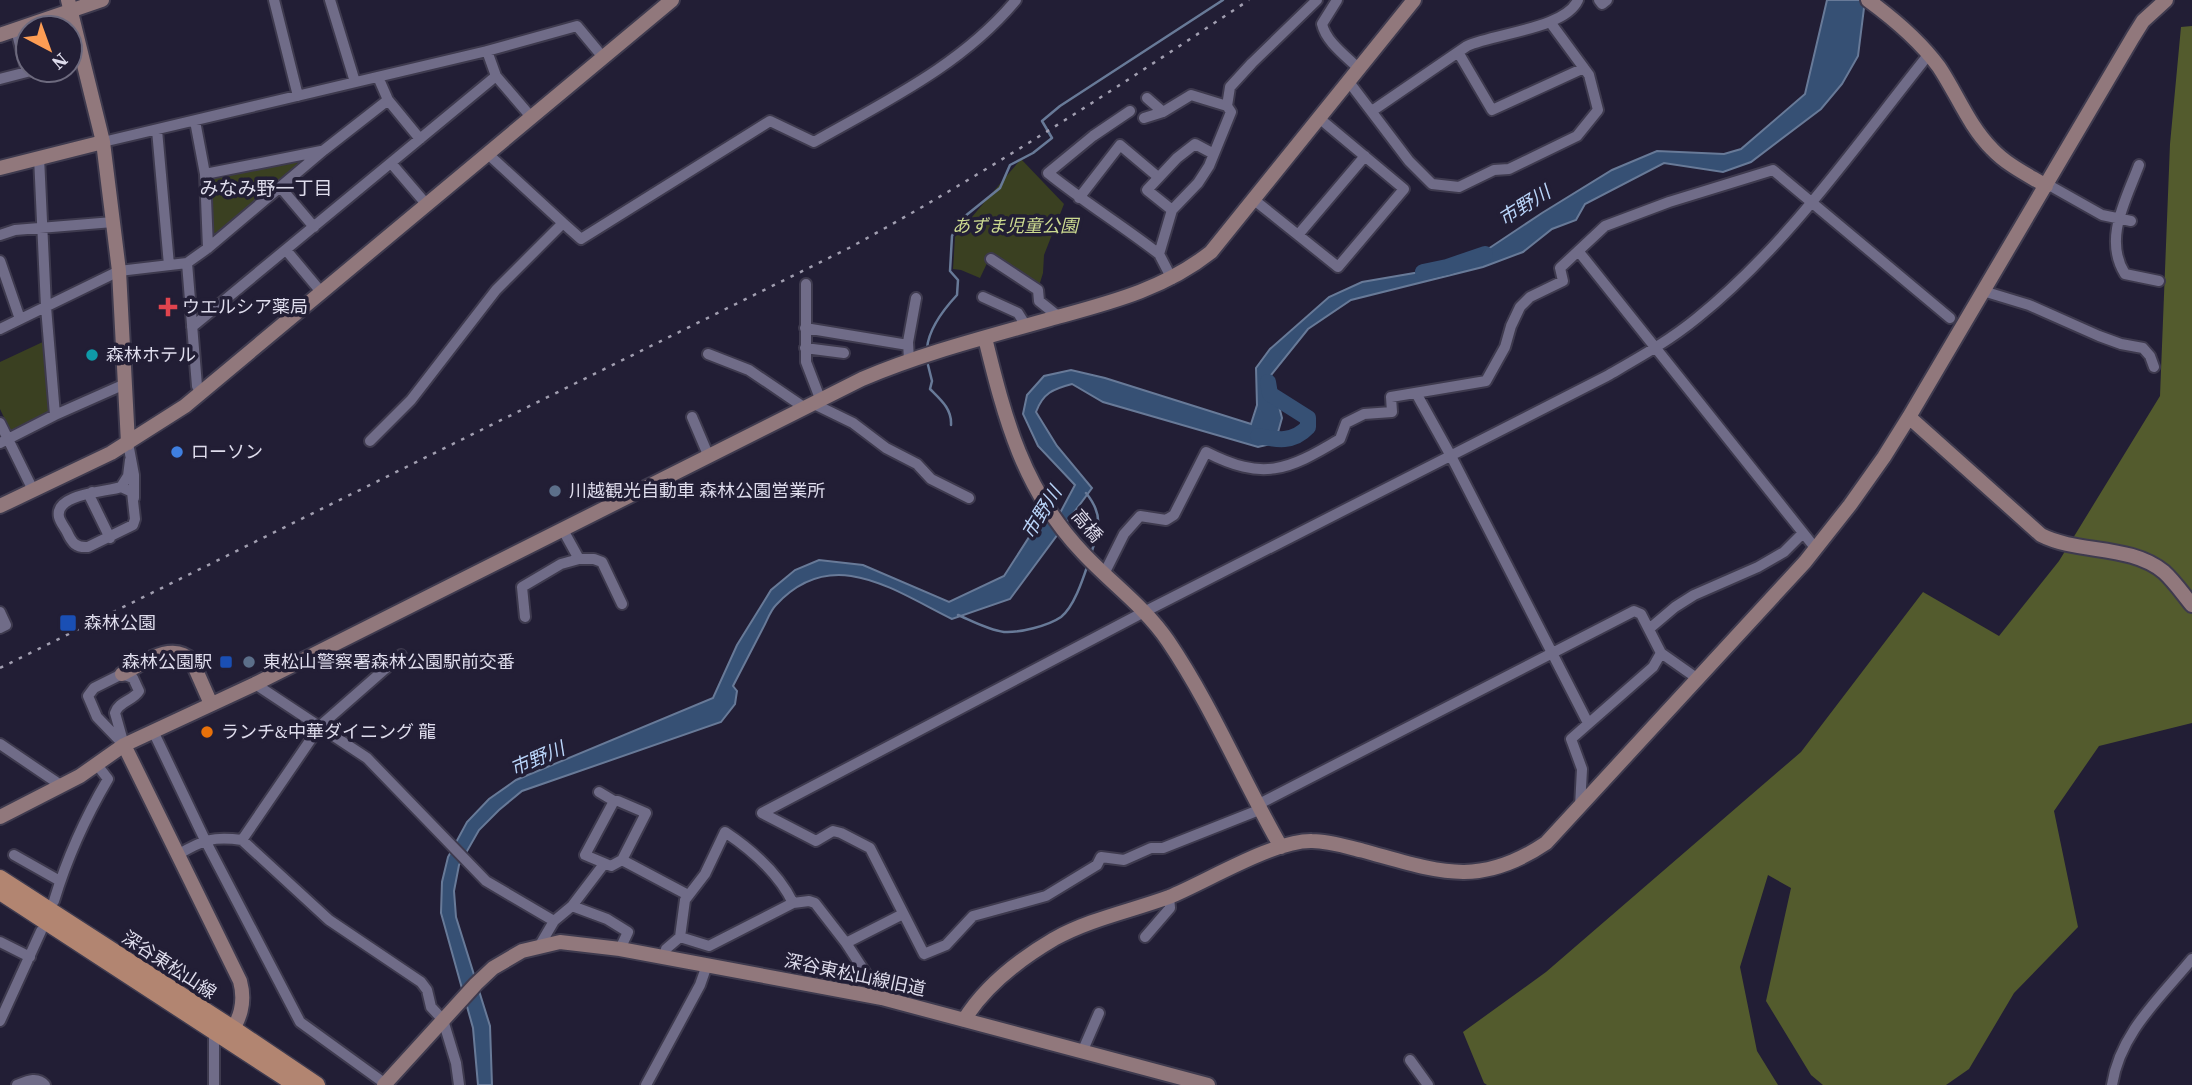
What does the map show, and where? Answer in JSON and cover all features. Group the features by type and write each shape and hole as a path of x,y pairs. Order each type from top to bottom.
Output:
{"main road":[{"name":"深谷東松山線","path":"0,878 225,1033 274,1077 296,1085"},
{"name":"深谷東松山線","path":"0,892 225,1033 317,1085"}],"street":[{"path":"51,14 70,5 102,0"},
{"path":"274,0 298,96"},
{"path":"330,0 355,82"},
{"path":"0,506 128,443 201,393 671,0"},
{"path":"488,154 581,239 770,121 814,142 925,79 979,38 1016,0"},
{"path":"1227,106 1230,87 1252,62 1317,0"},
{"path":"1337,0 1322,24 1324,31 1334,45 1359,69"},
{"path":"0,817 62,786 98,765 124,745 255,684 862,379 909,360 1121,300 1172,279 1210,252 1414,0"},
{"path":"1599,0 1602,4 1607,0"},
{"path":"964,1020 974,1004 995,982 1054,939 1077,928 1169,897 1280,847 1310,841 1323,842 1442,872 1483,871 1516,860 1546,843 1815,549 1884,457 2133,37 2143,21 2166,0"},
{"path":"1871,2 1909,33 1929,54 1992,150 2087,208 2102,215 2125,220"},
{"path":"1372,111 1480,40 1550,22 1574,3"},
{"path":"70,5 103,142 119,271 128,443 134,475 135,519 133,525 88,547 72,543 59,517 64,504 92,492 121,487 132,492 134,498"},
{"path":"1349,82 1409,161 1432,184 1459,187 1494,170 1509,169 1577,136 1598,110 1589,75 1550,22"},
{"path":"0,168 487,51 577,26 602,57"},
{"path":"487,51 496,76 532,118"},
{"path":"1458,52 1492,110 1584,68"},
{"path":"1698,679 1661,653 1641,614 1634,611 1258,807 1164,848 1151,848 1124,860 1101,857 1097,865 1046,896 973,916 946,945 924,954 870,848 833,831 816,841 762,813 1144,612 1607,376 1655,348 1696,319 1763,257 1929,54"},
{"path":"378,76 388,100 420,139"},
{"path":"192,327 496,76"},
{"path":"1144,118 1163,112 1191,95 1227,106 1231,112 1212,153 1209,166 1198,183 1172,210 1159,254"},
{"path":"1147,98 1163,112"},
{"path":"0,329 119,271 187,263 388,100"},
{"path":"1130,111 1093,136 1048,173 1159,254 1172,279"},
{"path":"1253,199 1338,267 1404,189 1319,118"},
{"path":"195,121 205,174 208,248"},
{"path":"157,130 169,265"},
{"path":"1172,210 1147,190 1177,158 1195,144 1212,153"},
{"path":"1079,198 1120,145 1158,177"},
{"path":"205,174 324,150"},
{"path":"1298,235 1365,156"},
{"path":"39,157 46,307 55,415"},
{"path":"391,163 427,205"},
{"path":"2138,165 2125,220 2114,240 2115,253 2125,274 2160,281"},
{"path":"1104,573 1124,534 1140,516 1166,520 1174,515 1206,453 1235,466 1260,471 1279,469 1340,439 1346,423 1364,414 1392,412 1391,397 1486,380 1505,347 1520,307 1530,297 1563,281 1560,268 1605,226 1669,202 1773,170 1950,318"},
{"path":"281,188 314,227"},
{"path":"0,235 15,230 113,222"},
{"path":"370,441 411,400 496,290 563,223"},
{"path":"286,250 322,293"},
{"path":"1578,253 1815,549"},
{"path":"991,259 1038,290 1039,301 1059,317"},
{"path":"0,261 20,319"},
{"path":"187,263 197,386 201,393"},
{"path":"806,284 806,362 813,404"},
{"path":"1983,291 2029,305 2121,344 2143,348 2154,367"},
{"path":"983,297 1018,313 1026,326"},
{"path":"909,360 908,345 916,298"},
{"path":"805,328 908,345"},
{"name":"高橋","path":"985,338 1003,414 1017,451 1042,501 1082,552 1144,612 1181,660 1280,847"},
{"path":"806,348 844,353"},
{"path":"708,354 748,370 853,423 886,449 916,464 931,479 969,498"},
{"path":"4,441 125,384"},
{"path":"1416,393 1588,723"},
{"path":"692,416 709,457"},
{"path":"1909,417 2040,535 2056,543 2137,558 2163,571 2192,605"},
{"path":"0,423 4,441 33,489"},
{"path":"121,487 128,476 130,460"},
{"path":"92,492 90,497 110,538"},
{"path":"563,530 579,559"},
{"path":"1649,629 1694,595 1758,567 1784,552 1803,533"},
{"path":"525,617 522,587 561,564 579,559 602,562 622,604"},
{"path":"0,612 6,625 0,628"},
{"path":"124,745 97,717 88,696 94,688 130,673 168,652 187,656 192,661 211,704"},
{"path":"1580,807 1582,769 1571,739 1653,667 1661,653"},
{"path":"242,839 320,726 401,654"},
{"path":"130,673 138,688 138,694 121,704 115,713 124,745 244,993 243,1005 225,1033 214,1085"},
{"path":"255,684 368,758 486,881 554,921"},
{"path":"153,731 205,840 300,1022 386,1084 446,1017"},
{"path":"0,744 62,786"},
{"path":"54,901 89,813 108,779 98,765"},
{"path":"599,792 614,802 618,801 646,813 622,859 611,866 585,855 614,802"},
{"path":"664,956 666,949 680,937 681,914 688,895 705,874 725,832 762,862 793,903"},
{"path":"179,854 205,840 242,839 329,920 421,982 427,990 431,1007 446,1017 458,1085"},
{"path":"14,856 60,881"},
{"path":"622,859 688,895"},
{"path":"540,945 554,921 572,906 604,864"},
{"path":"1145,937 1170,908 1169,897"},
{"path":"680,937 709,946 793,903 809,901 815,903 846,943 883,998"},
{"path":"572,906 607,919 628,932 621,948"},
{"path":"846,943 904,914"},
{"path":"0,1020 41,931"},
{"path":"0,942 30,957"},
{"name":"深谷東松山線旧道","path":"446,1017 494,968 522,951 560,942 621,948 883,998 1205,1085"},
{"path":"646,1085 700,985 709,946"},
{"path":"2112,1085 2114,1072 2126,1044 2142,1017 2192,959"},
{"path":"1083,1050 1099,1013"},
{"path":"1410,1060 1428,1085"},
{"path":"17,1085 32,1079 41,1080 45,1085"}],"green space":[{"path":"2192,26 2192,723 2099,746 2054,811 2078,927 2014,993 1969,1069 1946,1085 1823,1085 1811,1075 1766,1001 1791,888 1768,875 1740,967 1757,1051 1778,1085 1484,1083 1463,1032 1546,972 1801,752 1923,592 1999,636 2059,561 2160,396 2170,144 2181,27"},
{"path":"305,155 308,160 217,237 211,234 207,181"},
{"name":"あずま児童公園","path":"1021,159 1064,204 1044,255 1039,286 990,257 980,278 953,269 955,237"},
{"path":"47,340 50,414 14,432 10,430 0,409 0,362"}],"water":[{"path":"1827,0 1865,0 1858,56 1842,84 1821,109 1751,162 1723,172 1664,163 1585,204 1576,220 1552,229 1523,252 1483,267 1351,300 1308,329 1271,375 1282,418 1275,443 1258,447 1103,402 1072,384 1054,390 1045,396 1036,412 1057,446 1092,488 1010,599 952,619 863,578 841,575 819,577 797,587 772,610 733,686 737,691 735,704 721,722 522,791 479,830 459,865 454,891 456,917 490,1026 492,1085 478,1085 473,1028 441,913 442,882 448,857 467,822 489,799 516,780 713,698 737,645 771,590 795,570 819,560 863,565 949,602 1004,576 1042,517 1060,513 1075,485 1038,446 1023,414 1027,395 1044,376 1071,370 1105,378 1251,424 1257,405 1256,368 1270,349 1329,297 1362,282 1455,266 1488,249 1612,170 1657,151 1724,154 1741,149 1805,94"}],"waterway":[{"path":"927,348 938,320 957,295 958,280 950,271 952,236 959,221 1000,188 1010,165 1033,153 1052,138 1042,121 1060,106 1223,0"},
{"name":"市野川","path":"1423,272 1485,254"},
{"path":"928,365 932,381 930,389 948,409 951,425"},
{"name":"市野川","path":"1258,436 1291,438 1308,427 1308,418 1270,394 1268,382"},
{"path":"1086,493 1098,515 1091,554"},
{"path":"958,615 1004,632 1025,630 1049,623 1061,617 1070,607 1088,564"}],"railway":[{"path":"0,668 849,248 1002,160 1249,0"}],"place":[{"name":"ウエルシア薬局","path":"168,307"},
{"name":"森林ホテル","path":"92,355"},
{"name":"ローソン","path":"177,452"},
{"name":"川越観光自動車 森林公園営業所","path":"555,491"},
{"name":"森林公園","path":"68,623"},
{"name":"森林公園駅","path":"226,662"},
{"name":"東松山警察署森林公園駅前交番","path":"249,662"},
{"name":"ランチ&中華ダイニング 龍","path":"207,732"}],"district":[{"name":"みなみ野一丁目","path":"266,188"}]}
